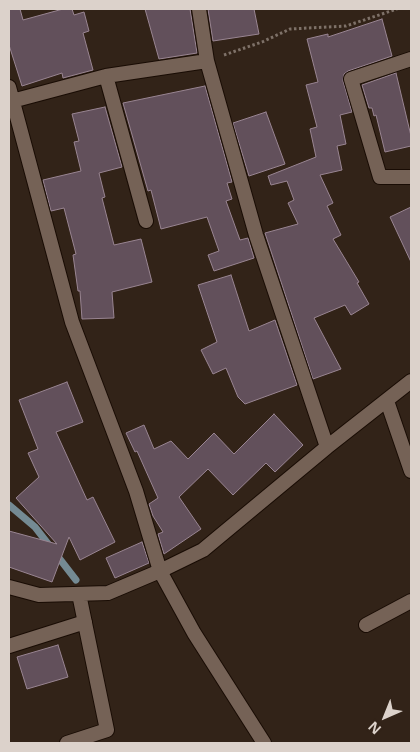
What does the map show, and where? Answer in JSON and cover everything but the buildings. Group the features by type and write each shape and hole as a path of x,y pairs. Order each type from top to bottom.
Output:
{"street":[{"path":"199,9 207,60 256,235 327,447"},
{"path":"411,59 351,79 380,177 411,177"},
{"path":"12,101 106,76 207,60"},
{"path":"106,76 146,221"},
{"path":"9,87 72,322 136,491 160,571 194,633 264,743"},
{"path":"9,587 39,595 108,593 203,550 327,447 411,382"},
{"path":"387,401 411,471"},
{"path":"67,743 106,730 79,594"},
{"path":"366,625 411,601"},
{"path":"9,646 85,622"}],"path":[{"path":"207,60 262,42 290,29 346,26 397,9"}],"waterway":[{"path":"9,505 35,527 76,580"}]}
